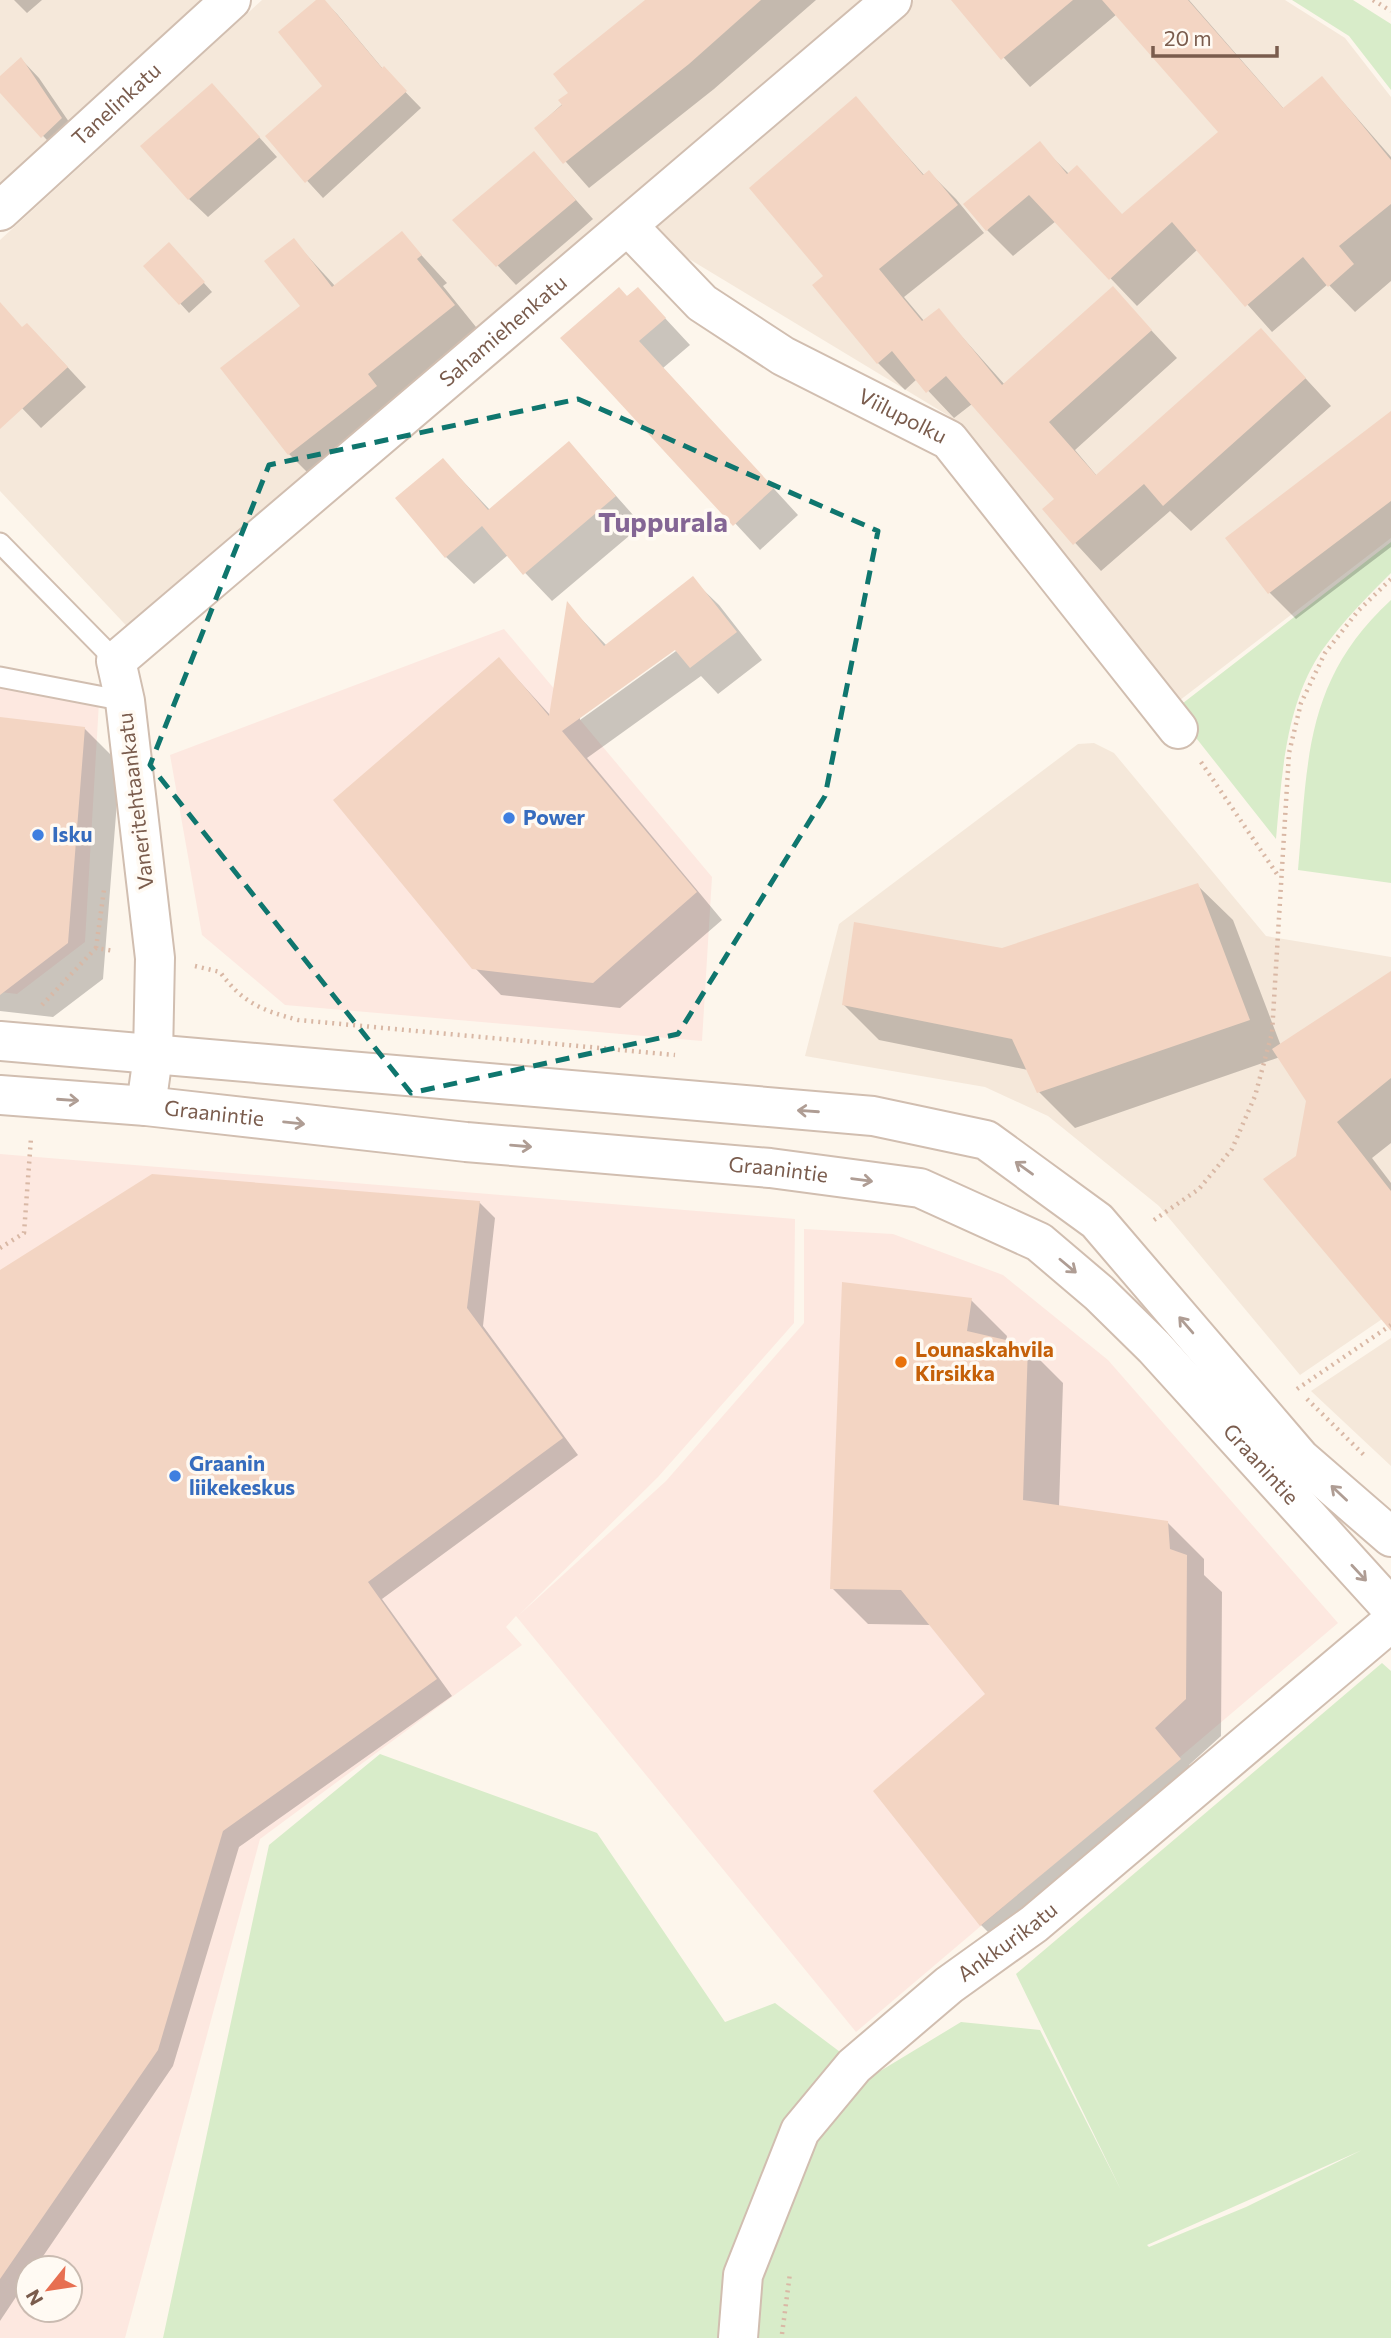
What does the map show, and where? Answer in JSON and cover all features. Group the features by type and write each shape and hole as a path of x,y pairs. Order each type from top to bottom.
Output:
{"street":[{"name":"Tanelinkatu","path":"0,211 232,0"},
{"name":"Sahamiehenkatu","path":"116,662 892,0"},
{"name":"Viilupolku","path":"629,227 702,303 783,356 949,440 1178,729"},
{"name":"Vaneritehtaankatu","path":"116,662 125,701 155,958 153,1056 146,1107"},
{"name":"Graanintie","path":"0,1041 873,1116 986,1140 1097,1221 1300,1458 1391,1537"},
{"name":"Graanintie","path":"0,1095 146,1107 466,1142 756,1166 920,1188 1039,1242 1099,1293 1154,1347 1391,1608"},
{"name":"Ankkurikatu","path":"738,2338 743,2275 800,2131 854,2066 949,1985 1044,1915 1391,1622"}],"lane":[{"path":"0,543 116,662"},
{"path":"0,677 125,701"}],"path":[{"path":"1373,0 1391,11"},
{"path":"1154,1220 1199,1189 1232,1149 1255,1096 1272,1033 1279,877 1289,753 1301,703 1325,653 1358,611 1391,579"},
{"path":"1178,729 1279,877"},
{"path":"40,1015 41,1006 96,948 113,951"},
{"path":"21,1134 45,1136"},
{"path":"0,1248 23,1233 31,1135"},
{"path":"1372,1464 1297,1389 1391,1325"}],"highlighted area":[{"path":"578,399 878,531 825,796 678,1034 411,1093 150,765 269,465"}],"shaded area":[{"path":"0,0 209,0 0,191"},
{"path":"262,0 868,0 136,636 0,491 0,240"},
{"path":"914,0 1285,0 1345,38 1391,97 1391,538 1171,707 949,416 646,233"},
{"path":"504,629 712,877 702,1041 285,1005 202,935 170,755"},
{"name":"Isku","path":"0,684 99,702 85,942 17,994 0,992"},
{"path":"1094,743 1114,753 1266,936 1391,957 1391,1313 1300,1375 1159,1206 1048,1116 985,1087 805,1056 839,924 1078,744"},
{"path":"0,1154 795,1219 794,1323 658,1477 519,1615 666,1481 804,1323 804,1229 893,1234 1003,1275 1108,1360 1338,1623 856,2032 516,1616 506,1627 522,1645 260,1839 125,2338 0,2338"},
{"path":"1391,1338 1391,1466 1311,1391"}],"green space":[{"path":"1292,0 1353,0 1391,24 1391,90 1349,36"},
{"path":"1391,542 1391,573 1323,649 1300,693 1283,765 1276,839 1174,710"},
{"path":"1391,600 1391,883 1298,870 1309,758 1326,692 1341,661 1362,630"},
{"path":"1382,1663 1391,1671 1391,2338 163,2338 269,1845 380,1754 597,1833 725,2022 775,2003 872,2076 961,2022 1040,2030 1121,2190 1016,1974","holes":["1362,2150 1246,2207 1149,2247 1147,2245"]}],"building":[{"path":"316,0 325,0 382,68 384,66 407,91 305,183 265,136 322,86 278,32"},
{"path":"645,0 761,0 689,64 563,164 534,128 562,105 558,100 568,93 553,74"},
{"path":"951,0 1073,0 1001,60"},
{"path":"1102,0 1188,0 1283,108 1322,76 1391,160 1391,204 1339,246 1354,264 1328,287 1303,257 1245,307 1172,222 1109,280 1029,195 986,231 963,204 1040,141 1067,174 1077,165 1122,214 1218,132"},
{"path":"21,57 62,118 41,138 0,93 0,76"},
{"path":"212,83 260,137 188,200 140,146"},
{"path":"856,96 923,175 929,170 958,205 879,269 922,321 939,308 1002,385 1113,286 1152,330 1049,422 1096,475 1261,328 1306,378 1163,506 1144,484 1073,545 1042,509 1054,499 946,376 926,393 892,351 877,364 812,285 823,276 749,188"},
{"path":"534,151 576,200 496,267 452,220"},
{"path":"402,231 422,255 417,259 455,305 368,374 377,386 288,455 220,368 300,306 264,261 294,238 332,287"},
{"path":"169,242 205,282 179,305 143,266"},
{"path":"619,287 627,296 638,287 666,318 639,341 774,488 733,526 560,338"},
{"path":"0,302 22,327 27,323 68,367 0,429"},
{"path":"1391,411 1391,501 1268,594 1225,538"},
{"path":"569,441 616,496 523,575 482,526 445,558 395,498 443,458 488,510"},
{"path":"693,576 737,632 690,668 675,650 562,731 697,892 593,983 472,969 333,800 499,657 549,716 567,601 604,646"},
{"name":"Isku","path":"0,717 85,727 68,943 0,995"},
{"path":"1198,883 1250,1020 1037,1093 1012,1039 842,1005 854,922 1002,948"},
{"path":"1391,971 1391,1078 1337,1122 1391,1191 1391,1331 1263,1179 1296,1156 1306,1101 1272,1049"},
{"path":"152,1174 480,1201 467,1308 563,1438 368,1582 437,1679 223,1831 158,2050 17,2254 14,2254 14,2259 0,2279 0,1270"},
{"path":"842,1282 972,1298 967,1331 1028,1345 1023,1500 1168,1521 1170,1549 1187,1555 1186,1699 1155,1728 1181,1759 980,1926 873,1791 985,1694 901,1590 830,1589"}],"place":[{"name":"Power","path":"509,818"},
{"name":"Isku","path":"38,835"},
{"name":"Lounaskahvila Kirsikka","path":"901,1362"},
{"name":"Graanin liikekeskus","path":"175,1476"}],"district":[{"name":"Tuppurala","path":"663,522"}]}
